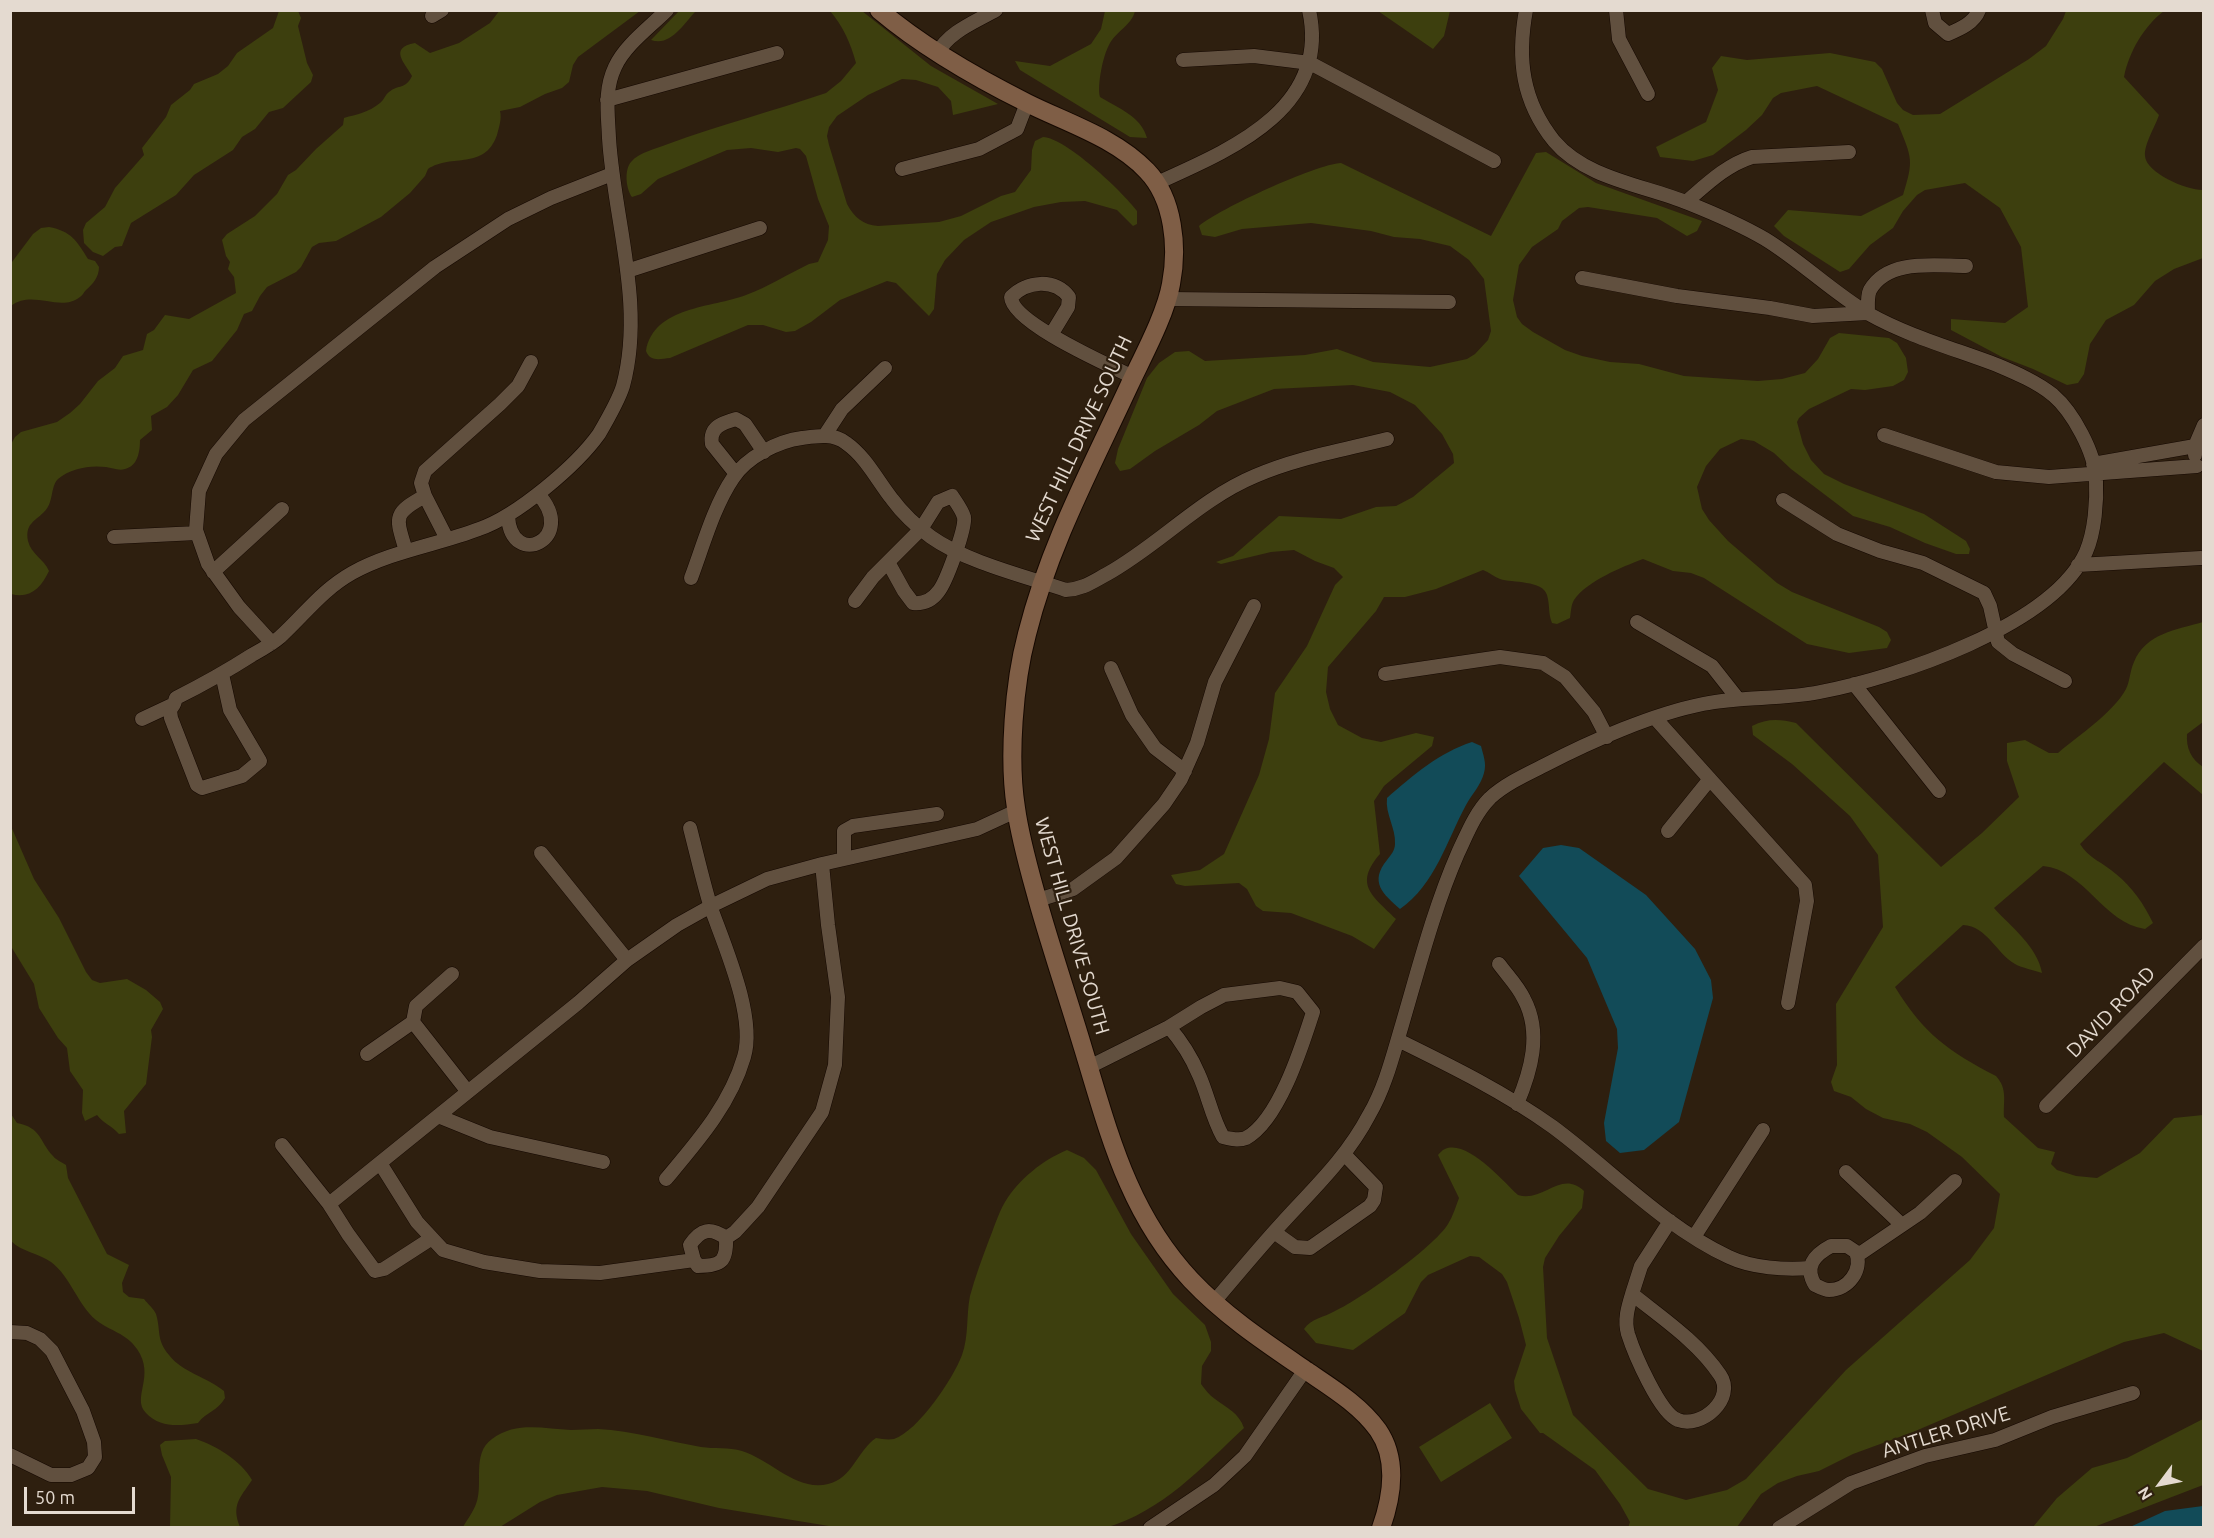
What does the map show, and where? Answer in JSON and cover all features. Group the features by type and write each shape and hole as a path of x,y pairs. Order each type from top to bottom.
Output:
{"street":[{"path":"222,674 230,710 260,761 242,776 202,789 197,785 171,718 170,710 176,698 222,674 279,639 327,589 353,573 391,556 480,529 508,516 538,494 574,461 598,434 622,388 632,337 626,251 612,174 607,88 615,65 636,40 667,10"},
{"name":"WEST HILL DRIVE SOUTH","path":"879,10 937,54 1027,104 1130,155 1157,183 1172,222 1175,250 1168,299 1072,505 1042,582 1026,637 1018,690 1014,747 1016,811 1038,900 1114,1150 1140,1210 1179,1267 1213,1303 1349,1400 1380,1433 1390,1463 1391,1490 1388,1508 1381,1527"},
{"path":"937,54 941,47 961,29 996,10"},
{"path":"1157,183 1222,154 1272,121 1281,111 1309,69 1312,48 1309,10"},
{"path":"1213,1303 1345,1155 1372,1110 1398,1040 1437,904 1472,824 1489,799 1507,786 1549,763 1655,718 1699,705 1738,699 1791,697 1854,684 1931,662 1994,631 2038,605 2059,588 2088,549 2094,521 2095,469 2081,433 2066,409 2050,392 2016,373 1905,331 1868,313 1763,238 1686,202 1600,173 1580,161 1557,144 1541,120 1528,93 1521,69 1521,39 1526,10"},
{"path":"1616,10 1619,39 1648,94"},
{"path":"1932,10 1935,23 1948,34 1964,27 1978,15 1979,10"},
{"path":"607,100 777,53"},
{"path":"1183,60 1254,56 1310,63 1494,161"},
{"path":"902,169 979,148 1017,129 1027,104"},
{"path":"1686,202 1722,172 1740,161 1752,158 1849,152"},
{"path":"272,643 239,607 213,572 197,533 199,491 216,454 244,420 435,267 516,214 612,174"},
{"path":"627,271 760,228"},
{"path":"1868,313 1869,291 1881,278 1896,269 1966,266"},
{"path":"1582,278 1677,296 1813,316 1868,313"},
{"path":"1168,299 1449,302"},
{"path":"1051,335 1133,377"},
{"path":"447,539 424,496 421,483 425,471 518,386 531,362"},
{"path":"825,435 842,409 885,368"},
{"path":"736,474 712,444 711,438 714,430 722,423 736,419 745,424 764,452"},
{"path":"2095,469 2200,468 2195,446 2204,425"},
{"path":"691,578 714,516 736,474 764,452 790,439 825,435 845,442 866,462 892,500 921,529 955,551 1066,590 1079,590 1125,564 1208,503 1254,476 1289,464 1387,439"},
{"path":"1884,435 1996,472 2049,477 2195,446"},
{"path":"508,516 511,534 518,541 530,546 539,543 550,531 553,520 547,503 538,494"},
{"path":"406,551 398,526 399,514 405,507 424,496"},
{"path":"855,601 873,577 888,562 921,529 938,502 952,496 964,516 963,528 938,593 926,602 914,603 904,591 888,562"},
{"path":"1784,500 1836,534 1880,552 1923,563 1984,593 1990,606 1998,642 2013,654 2064,681"},
{"path":"213,572 282,509"},
{"path":"114,537 197,533"},
{"path":"2078,565 2201,558"},
{"path":"1038,900 1073,889 1116,858 1164,804 1185,771 1197,743 1215,682 1254,606"},
{"path":"1637,622 1712,666 1738,699"},
{"path":"1385,674 1500,657 1543,663 1565,677 1594,712 1607,737"},
{"path":"1111,668 1132,715 1149,740 1155,748 1185,771"},
{"path":"1854,684 1872,710 1940,791"},
{"path":"142,719 174,704"},
{"path":"1655,718 1804,885 1807,901 1788,1003"},
{"path":"1668,831 1710,780"},
{"path":"329,1204 578,1003 627,960 677,925 767,879 844,858 977,829 1016,811"},
{"path":"844,858 844,831 853,826 936,814"},
{"path":"666,1179 709,1128 729,1094 745,1056 746,1016 729,956 711,906 690,828"},
{"path":"541,853 627,960"},
{"path":"726,1238 735,1232 758,1207 822,1112 835,1065 838,997 822,864"},
{"name":"DAVID ROAD","path":"2046,1106 2204,946"},
{"path":"1499,964 1524,999 1532,1021 1534,1049 1527,1080 1517,1104"},
{"path":"367,1054 413,1022 416,1006 452,974"},
{"path":"1089,1067 1169,1027 1201,1006 1224,995 1280,988 1297,992 1312,1012 1305,1038 1287,1083 1264,1122 1245,1138 1235,1140 1223,1137 1187,1048 1169,1027"},
{"path":"413,1022 468,1092"},
{"path":"1398,1040 1482,1081 1552,1127 1670,1221 1731,1258 1781,1270 1810,1268"},
{"path":"438,1116 490,1137 590,1161 603,1162"},
{"path":"1694,1237 1763,1130"},
{"path":"282,1145 329,1204 375,1271 384,1269 432,1238"},
{"path":"1274,1232 1295,1247 1311,1248 1370,1206 1374,1200 1376,1187 1345,1155"},
{"path":"380,1163 417,1222 443,1250 484,1262 540,1271 600,1273 694,1260"},
{"path":"1846,1172 1902,1225"},
{"path":"1858,1255 1920,1213 1954,1181"},
{"path":"1632,1293 1692,1344 1720,1375 1725,1385 1723,1396 1715,1408 1706,1414 1692,1421 1679,1421 1667,1414 1656,1398 1628,1334 1626,1315 1632,1293 1641,1266 1670,1221"},
{"path":"708,1231 718,1232 726,1238 727,1254 724,1260 713,1266 698,1266 694,1260 690,1245 697,1234 708,1231"},
{"path":"1832,1246 1847,1246 1858,1255 1859,1266 1852,1278 1841,1287 1828,1290 1815,1285 1809,1276 1810,1268 1813,1260 1823,1250 1832,1246"},
{"path":"10,1332 27,1333 40,1339 52,1351 83,1411 94,1442 95,1457 88,1468 71,1475 51,1475 10,1455"},
{"path":"1150,1527 1214,1485 1245,1456 1305,1370"},
{"name":"ANTLER DRIVE","path":"1779,1527 1851,1483 1925,1456 1995,1440 2052,1417 2133,1393"}],"shaded area":[{"path":"500,10 640,11 578,57 573,65 569,82 562,88 520,107 500,111 497,135 484,153 467,160 437,164 428,169 410,193 381,217 336,241 319,243 312,247 296,272 267,287 252,311 244,314 237,330 212,361 193,370 178,395 167,407 151,416 152,430 140,440 139,453 133,465 123,470 100,466 81,468 58,479 47,508 31,524 27,535 30,546 49,571 34,591 24,595 11,594 10,446 15,437 21,432 57,422 70,413 98,381 115,368 123,356 143,350 147,334 154,330 165,315 189,319 236,293 234,277 228,269 230,262 222,240 227,234 255,216 277,194 288,175 343,125 344,118 371,109 389,92 407,83 412,76 401,56 402,48 415,43 430,53 459,43 490,23"},
{"path":"279,11 298,11 301,18 298,26 307,63 313,75 311,82 283,108 269,112 255,129 242,137 233,150 194,175 176,195 131,223 122,246 115,247 103,256 93,252 84,243 83,230 86,223 105,207 115,188 144,155 142,148 166,117 171,105 194,84 218,74 228,66 237,53 273,28"},
{"path":"679,11 696,11 671,37 665,40 651,40"},
{"path":"830,11 862,11 931,66 998,104 953,115 951,101 938,87 916,80 902,79 868,95 837,116 829,127 827,136 847,204 860,220 878,226 939,222 961,216 1001,196 1015,192 1031,170 1035,141 1043,137 1065,146 1093,167 1137,211 1137,224 1133,226 1117,210 1085,201 1061,202 1034,207 991,222 964,240 945,260 937,274 934,309 929,316 896,283 887,281 840,300 795,331 786,332 763,325 748,325 670,358 650,357 646,351 651,336 660,325 672,317 746,295 809,264 818,262 828,240 829,226 818,199 806,156 800,149 778,152 751,148 727,150 658,179 641,194 632,197 627,180 629,165 638,156 648,151 826,93 841,81 856,63 846,36"},
{"path":"1105,11 1135,11 1131,20 1112,40 1107,50 1100,78 1100,97 1134,118 1144,130 1147,138 1130,137 1020,70 1015,61 1050,66 1091,44 1101,29"},
{"path":"1378,11 1450,11 1444,36 1433,49"},
{"path":"2066,11 2164,11 2138,40 2124,77 2159,115 2146,146 2147,162 2152,169 2169,180 2188,188 2204,190 2203,258 2174,269 2155,281 2134,305 2106,320 2090,344 2084,374 2078,383 2067,385 2002,357 1951,330 1951,319 2005,323 2028,307 2021,247 2000,208 1965,183 1925,190 1917,195 1903,211 1893,228 1870,245 1849,269 1840,272 1784,236 1774,226 1788,210 1861,216 1903,195 1909,174 1910,159 1898,124 1817,86 1781,93 1773,98 1762,115 1713,155 1693,161 1660,157 1656,147 1706,122 1718,90 1712,68 1721,56 1747,60 1830,53 1875,62 1882,69 1897,103 1903,110 1913,115 1940,114 2046,46"},
{"path":"1546,152 1596,183 1702,221 1697,231 1687,236 1657,218 1588,207 1579,208 1562,221 1558,229 1532,247 1519,265 1513,300 1517,317 1522,324 1565,350 1582,356 1610,362 1639,364 1684,376 1758,381 1782,379 1805,373 1818,359 1830,338 1839,333 1889,338 1897,343 1906,358 1908,372 1904,380 1893,386 1865,390 1851,389 1809,409 1797,422 1803,444 1811,460 1824,474 1844,484 1924,514 1966,541 1970,549 1969,554 1956,554 1890,527 1853,516 1791,469 1774,453 1754,441 1741,439 1720,449 1706,466 1697,487 1702,509 1709,520 1728,541 1777,583 1792,592 1887,632 1891,640 1887,648 1849,653 1807,644 1704,578 1691,573 1673,571 1643,559 1606,575 1587,587 1574,600 1570,618 1557,624 1552,623 1547,595 1540,587 1500,579 1483,570 1436,589 1405,597 1384,597 1376,611 1328,667 1326,692 1330,709 1338,725 1362,738 1381,742 1416,733 1434,737 1432,746 1384,786 1374,801 1380,854 1372,865 1367,882 1369,890 1396,919 1374,949 1352,936 1291,913 1263,911 1256,906 1247,889 1239,883 1185,886 1176,884 1171,875 1200,870 1224,854 1259,775 1269,739 1275,693 1307,646 1335,585 1343,577 1334,568 1294,550 1271,552 1221,564 1216,562 1233,556 1279,516 1341,519 1376,507 1396,506 1413,497 1454,463 1453,454 1442,434 1415,405 1390,392 1353,385 1274,389 1217,411 1130,469 1120,471 1115,463 1118,449 1147,378 1159,363 1175,352 1189,351 1205,361 1305,355 1337,349 1373,362 1430,367 1467,359 1488,340 1491,331 1484,279 1469,260 1450,246 1420,239 1311,223 1242,229 1215,237 1202,235 1199,226 1226,209 1268,188 1311,171 1341,163 1491,236 1536,153"},
{"path":"49,227 63,231 77,242 88,259 95,261 99,267 97,277 82,296 72,301 64,303 28,300 19,301 11,306 12,262 33,234 41,228"},
{"path":"2203,622 2203,722 2187,734 2187,739 2192,757 2203,767 2203,795 2164,762 2080,844 2087,853 2127,884 2142,903 2153,923 2145,929 2130,925 2117,917 2071,877 2043,866 1994,908 2035,954 2042,973 2015,964 1979,930 1963,925 1895,987 1916,1017 1938,1040 1996,1076 2004,1091 2004,1117 2038,1148 2055,1152 2051,1164 2057,1170 2076,1176 2097,1178 2140,1153 2174,1118 2203,1115 2203,1351 2164,1333 2124,1342 1913,1432 1853,1454 1819,1471 1778,1483 1761,1494 1737,1527 1628,1528 1630,1522 1620,1504 1595,1470 1540,1433 1521,1409 1514,1381 1526,1345 1519,1318 1502,1274 1479,1257 1470,1256 1428,1275 1421,1282 1405,1313 1353,1350 1316,1343 1304,1329 1314,1320 1362,1296 1396,1272 1428,1246 1448,1224 1459,1198 1438,1155 1444,1149 1464,1150 1474,1155 1518,1195 1536,1195 1568,1183 1576,1185 1584,1191 1582,1208 1559,1236 1545,1258 1543,1267 1547,1338 1573,1415 1648,1489 1686,1500 1727,1490 1746,1479 1846,1370 1970,1260 1994,1228 2000,1194 1962,1157 1927,1132 1910,1124 1883,1118 1866,1109 1851,1097 1834,1091 1831,1082 1837,1065 1836,1004 1883,927 1878,855 1850,816 1792,764 1753,735 1752,726 1774,720 1796,723 1941,867 1982,833 2019,797 2007,761 2007,743 2025,740 2049,753 2058,753 2113,707 2126,689 2134,662 2146,645 2163,634"},
{"path":"10,824 34,879 59,918 92,980 100,983 127,979 146,990 160,1002 163,1009 151,1030 146,1084 124,1111 126,1133 119,1134 97,1115 85,1121 82,1113 83,1090 70,1071 67,1048 39,1008 34,984 12,948 10,941"},
{"path":"11,1114 17,1123 36,1132 54,1157 66,1165 68,1178 107,1254 129,1265 122,1283 123,1292 129,1297 144,1299 154,1310 160,1340 165,1350 188,1371 224,1391 225,1398 222,1402 198,1423 164,1424 151,1418 142,1407 144,1368 137,1349 128,1339 101,1324 89,1314 64,1275 51,1262 20,1248 11,1241"},
{"path":"1067,1150 1084,1158 1096,1170 1131,1234 1173,1294 1205,1325 1211,1342 1211,1351 1202,1366 1201,1384 1211,1396 1236,1415 1244,1428 1180,1487 1145,1511 1105,1528 835,1527 719,1508 647,1491 602,1487 557,1495 540,1502 500,1527 463,1527 476,1504 480,1461 486,1445 501,1433 520,1428 611,1430 701,1447 737,1450 753,1455 795,1479 817,1485 828,1484 843,1477 869,1444 876,1438 894,1439 903,1434 924,1415 943,1390 962,1355 966,1341 970,1296 981,1261 1003,1207 1017,1186 1032,1171"},
{"path":"1490,1403 1512,1438 1441,1482 1419,1447"},
{"path":"2203,1419 2203,1485 2094,1527 2033,1527 2057,1498 2092,1468 2127,1458"},
{"path":"196,1439 228,1455 252,1480 238,1502 236,1513 240,1527 170,1527 171,1477 160,1445 165,1441"}],"water":[{"path":"1472,742 1481,746 1485,766 1483,777 1466,805 1431,875 1412,899 1400,909 1384,893 1379,881 1382,868 1395,846 1387,798 1438,758"},
{"path":"1561,845 1579,848 1646,895 1695,949 1711,980 1713,998 1679,1122 1644,1150 1620,1153 1606,1141 1604,1123 1618,1048 1617,1029 1587,958 1519,876 1543,848"},
{"path":"2203,1506 2203,1527 2130,1527 2165,1511"}]}
